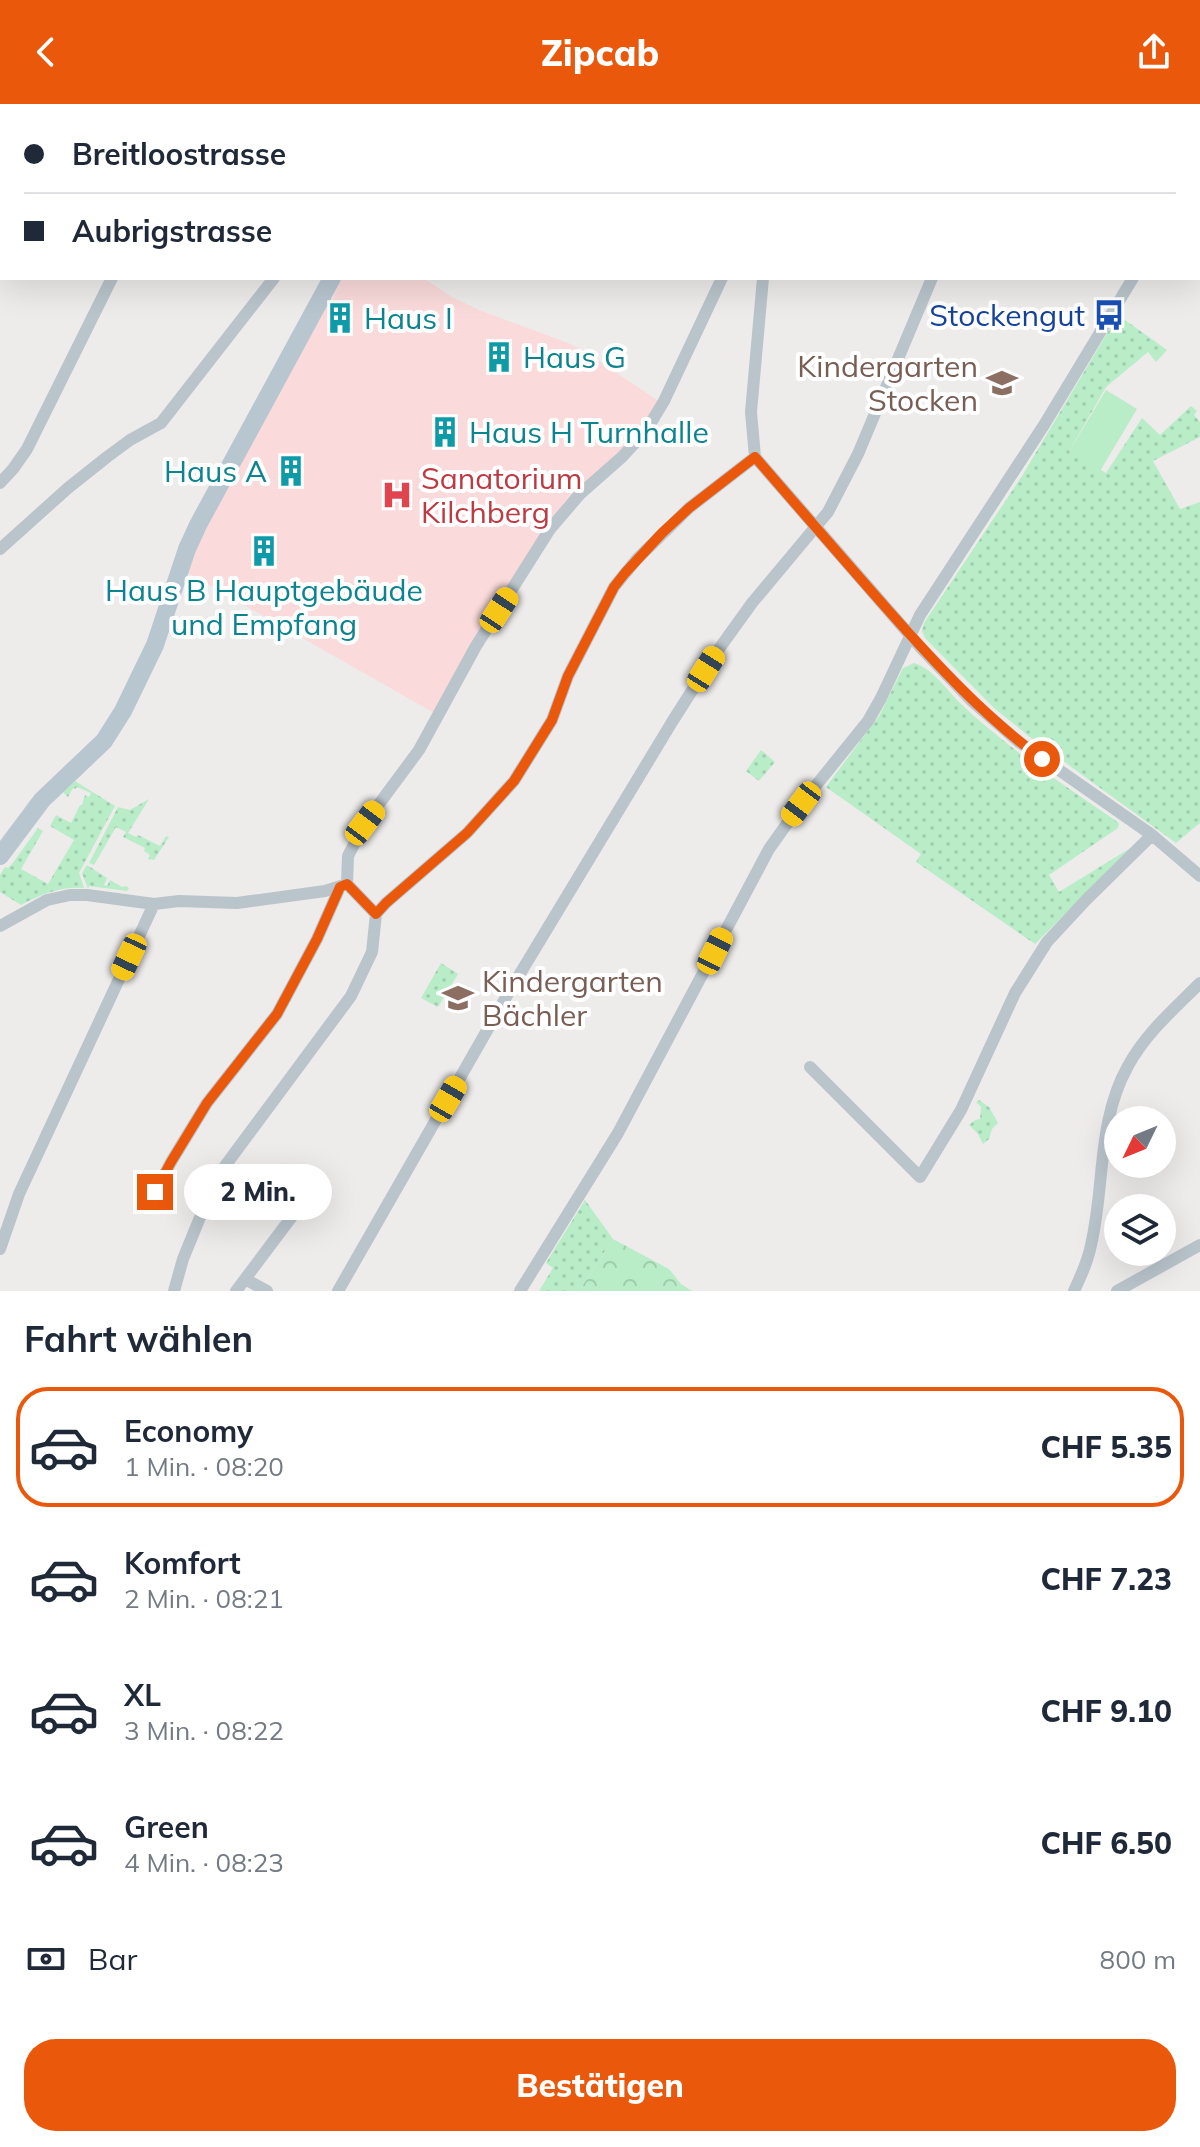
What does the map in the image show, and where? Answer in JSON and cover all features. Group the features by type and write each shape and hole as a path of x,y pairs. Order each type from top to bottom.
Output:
{"street":[{"path":"0,483 27,449 111,280"},
{"path":"0,549 107,457 161,423 272,280"},
{"path":"0,856 42,800 104,741 123,711 155,645 198,525 331,280"},
{"path":"155,1192 207,1103 277,1014 344,886 348,856 365,823 419,750 476,646 550,529 580,494 646,431 664,401 721,280"},
{"path":"763,280 751,412 755,457 922,649 973,702 1019,742 1152,835 1200,876"},
{"path":"338,1291 509,992 716,653 771,579 828,512 858,454 931,280"},
{"path":"520,1291 618,1133 769,849 868,721 930,598 1044,425 1127,280"},
{"path":"174,1291 183,1259 222,1170 351,996 372,952 376,914 467,833 514,781 552,720 568,676 614,587 637,559 689,508 755,457"},
{"path":"810,1067 920,1177 961,1110 1015,993 1047,942 1152,835"},
{"path":"0,926 47,900 70,895 154,904 179,901 237,903 344,886"},
{"path":"344,886 376,914"},
{"path":"0,1249 19,1194 154,904"},
{"path":"1076,1290 1092,1243 1108,1121 1119,1087 1143,1043 1200,983"},
{"path":"236,1291 315,1186"},
{"path":"1117,1291 1200,1245"},
{"path":"245,1279 267,1291"}],"shaded area":[{"name":"Sanatorium Kilchberg","path":"341,280 426,280 479,310 584,351 660,402 640,434 578,492 436,714 188,573 199,542 326,301 332,300"}],"green space":[{"path":"1118,315 1167,350 1156,362 1148,352 1106,387 1070,450 1106,473 1142,418 1160,435 1191,406 1197,411 1194,415 1200,422 1200,437 1153,461 1180,509 1200,502 1200,823 1176,843 994,708 925,638 922,631 924,623 1022,476"},
{"path":"1106,390 1137,409 1100,471 1069,452"},
{"path":"914,663 933,674 978,720 1017,751 1119,823 1118,828 1049,875 1059,892 1132,847 1035,944 916,862 921,854 826,787 879,716 903,668"},
{"path":"761,750 775,762 759,781 746,771"},
{"path":"75,781 115,806 79,873 84,888 51,892 21,905 0,892 0,875 5,867 12,864 38,828 43,831 21,869 48,884 74,840 50,826 56,815 71,823 85,795 89,797 91,793 77,787 68,797 63,792"},
{"path":"149,799 128,833 160,846 166,836 169,837 154,860 148,859 150,855 144,851 145,848 123,837 126,832 116,827 94,865 89,863 118,807 130,810"},
{"path":"87,865 107,878 104,885 107,886 110,880 129,888 127,891 89,886 88,889 82,873"},
{"path":"441,963 458,974 438,1007 421,998"},
{"path":"979,1100 989,1107 998,1123 983,1144 969,1125 980,1119 981,1107 976,1102"},
{"path":"585,1200 613,1239 579,1291 539,1291 553,1268 546,1263"},
{"path":"613,1239 669,1269 681,1284 692,1291 579,1291"}],"place":[{"name":"Stockengut","path":"1109,315"},
{"name":"Haus I","path":"340,318"},
{"name":"Haus G","path":"499,357"},
{"name":"Kindergarten Stocken","path":"1002,383"},
{"name":"Haus H Turnhalle","path":"445,432"},
{"name":"Haus A","path":"291,471"},
{"name":"Sanatorium Kilchberg","path":"397,495"},
{"name":"Haus B Hauptgebäude und Empfang","path":"264,551"},
{"name":"Kindergarten Bächler","path":"458,998"}],"route":[{"path":"155,1192 207,1103 277,1014 317,939 340,887 347,884 376,914 467,833 514,781 538,744 552,720 568,676 614,587 637,559 689,508 755,457 922,649 973,702 1042,759"}]}
